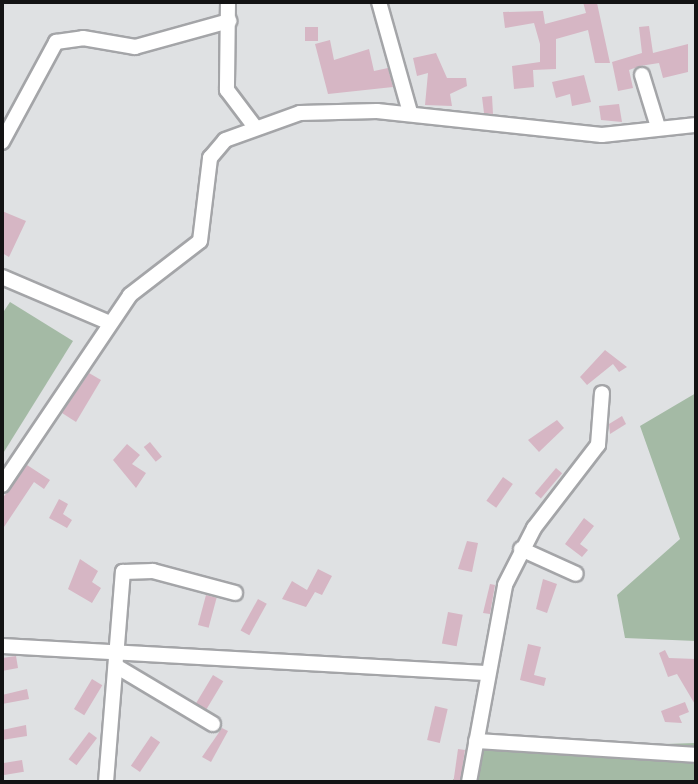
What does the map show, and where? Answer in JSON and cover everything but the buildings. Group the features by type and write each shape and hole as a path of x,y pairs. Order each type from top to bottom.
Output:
{"street":[{"path":"228,2 227,90 255,127"},
{"path":"379,2 410,113"},
{"path":"2,142 56,42 83,38 135,47 229,21"},
{"path":"642,75 658,127"},
{"path":"2,485 130,295 200,241 211,158 225,141 255,127 300,113 410,113 602,135 696,125"},
{"path":"2,278 110,323"},
{"path":"469,782 501,600 521,549 598,445 602,393"},
{"path":"521,549 576,574"},
{"path":"106,782 125,571 163,573 235,593"},
{"path":"2,646 116,660 487,673"},
{"path":"116,660 213,724"},
{"path":"476,741 696,755"}],"green space":[{"path":"10,302 73,341 2,455 2,314"},
{"path":"696,393 696,641 625,638 617,595 680,539 640,426"},
{"path":"696,743 696,782 451,782 481,750"}]}
